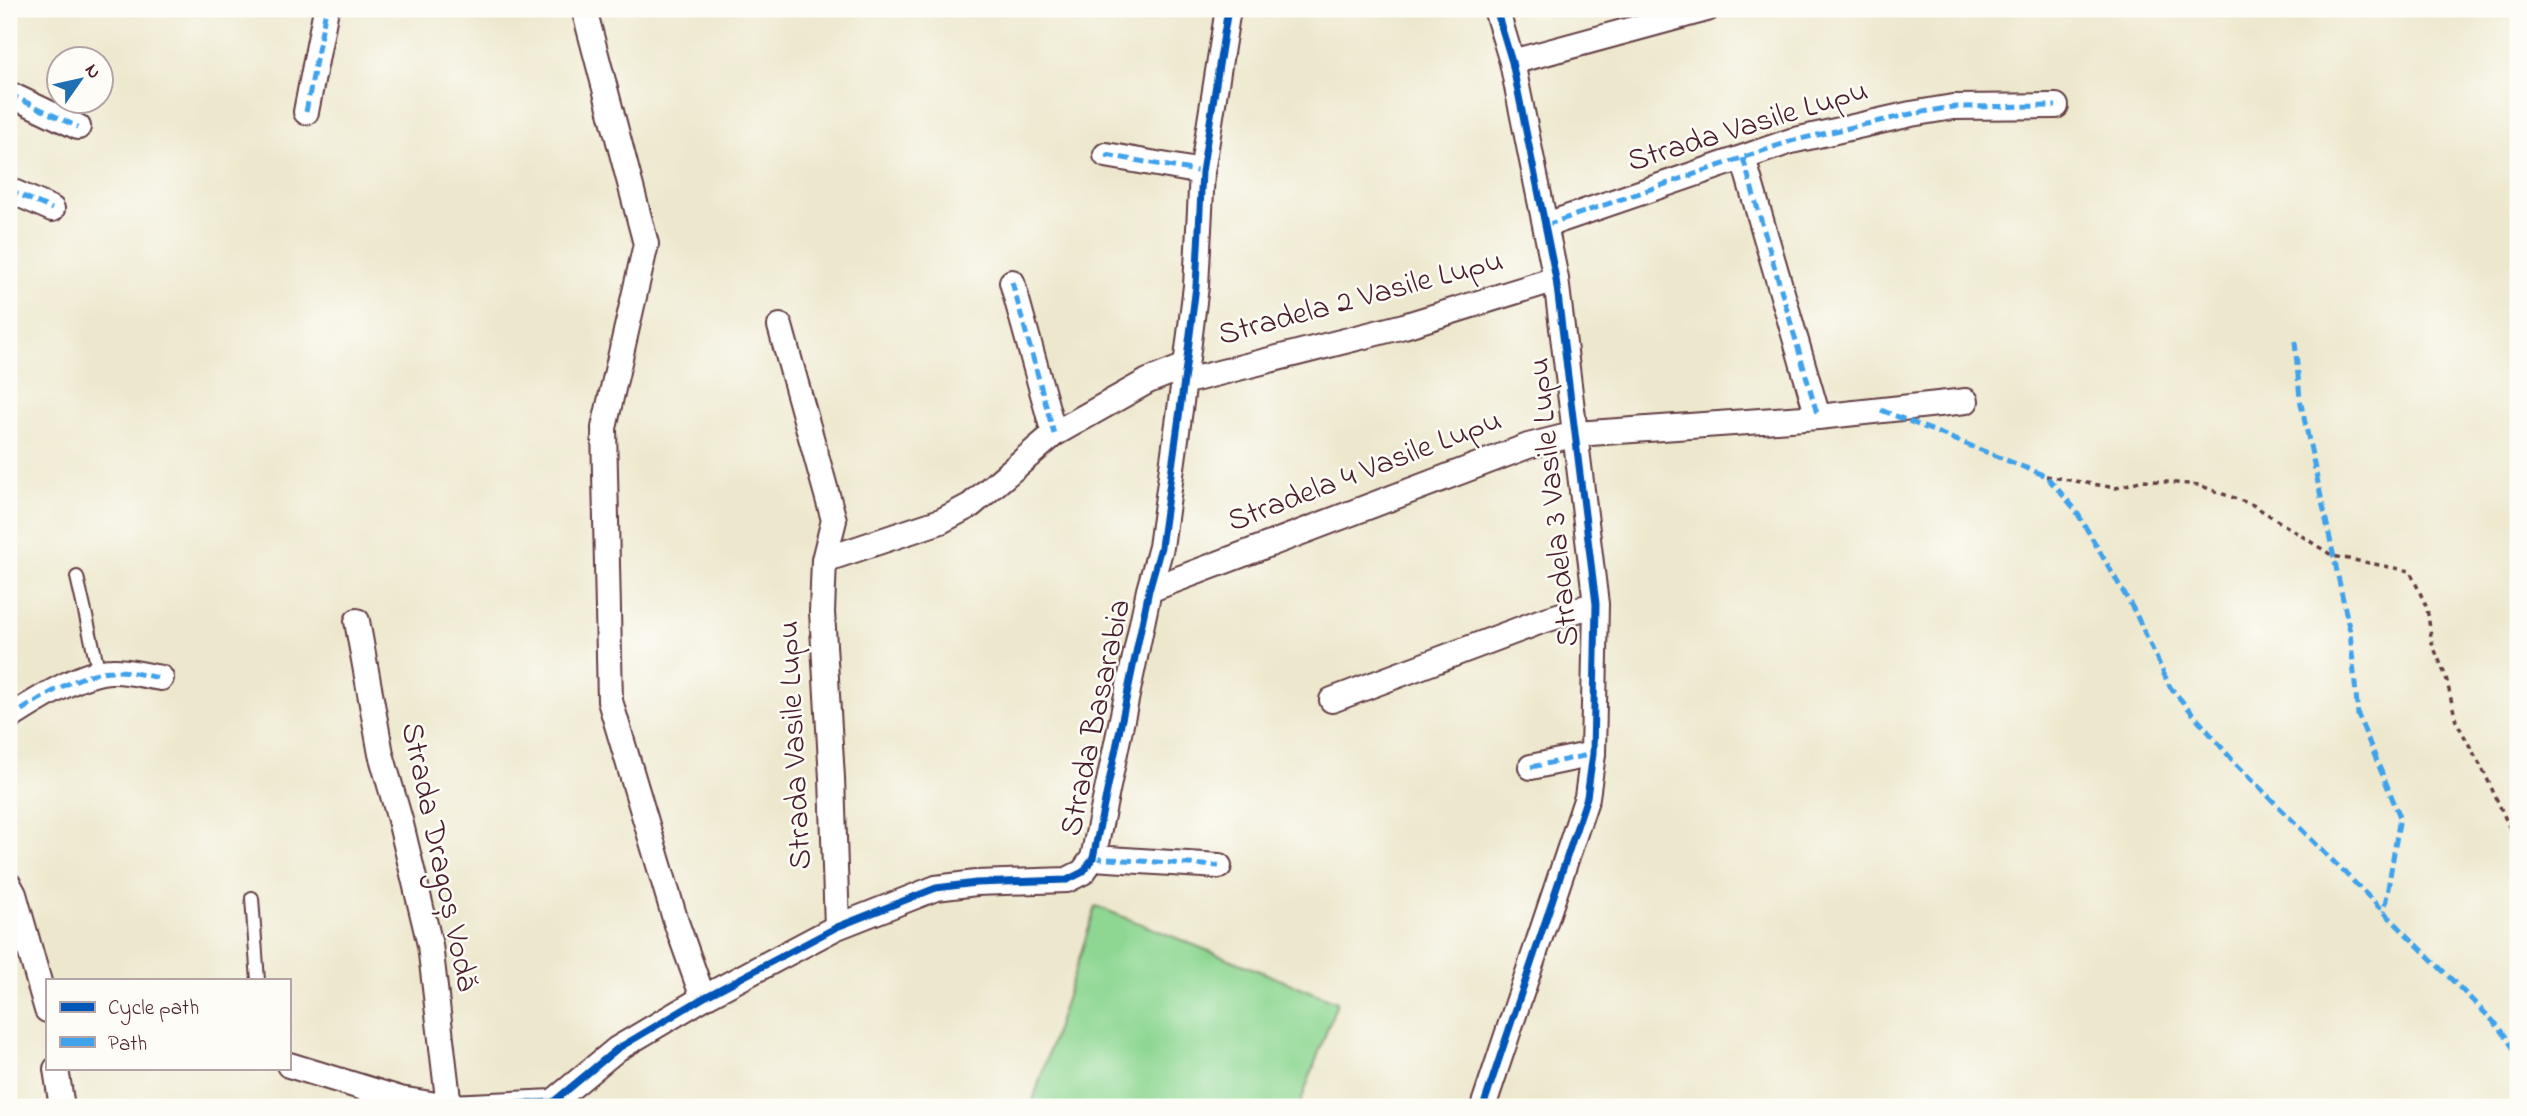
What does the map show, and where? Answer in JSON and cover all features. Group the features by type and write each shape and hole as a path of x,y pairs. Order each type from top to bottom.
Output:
{"street":[{"path":"306,112 326,9"},
{"path":"584,9 646,244 604,428 610,701 676,922 703,998"},
{"name":"Strada Basarabia","path":"553,1102 617,1049 703,998 837,927 936,888 976,883 1067,880 1083,872 1093,858 1149,590 1161,547 1196,286 1202,172 1228,9"},
{"name":"Stradela 3 Vasile Lupu","path":"1483,1107 1587,797 1593,754 1596,604 1556,279 1512,62 1496,9"},
{"path":"1512,62 1707,9"},
{"path":"9,94 78,127"},
{"name":"Strada Vasile Lupu","path":"1546,225 1791,141 1953,107 2056,106"},
{"path":"1106,155 1202,172"},
{"path":"1743,158 1818,417"},
{"path":"9,190 52,209"},
{"name":"Stradela 2 Vasile Lupu","path":"1185,374 1404,326 1556,279"},
{"path":"1012,282 1054,434"},
{"name":"Strada Vasile Lupu","path":"780,326 834,520 824,560 822,612 837,927"},
{"path":"824,560 941,521 971,505 1054,434 1148,381 1185,374"},
{"name":"Stradela 4 Vasile Lupu","path":"1149,590 1528,446 1576,434 1818,417 1966,401"},
{"name":"Stradela 3 Vasile Lupu","path":"1332,699 1539,622 1596,604"},
{"name":"Strada Dragoș Vodă","path":"357,621 381,754 430,945 449,1107"},
{"path":"9,718 38,699 99,673 111,670 161,678"},
{"path":"1531,767 1593,754"},
{"name":"Strada Basarabia","path":"1093,858 1219,866"},
{"path":"9,885 46,1003"},
{"path":"290,1065 401,1103 449,1107 553,1102 579,1107"},
{"path":"56,1070 62,1107"}],"lane":[{"path":"78,577 99,673"},
{"path":"253,898 258,979"}],"path":[{"path":"2046,476 2116,488 2143,480 2199,485 2253,505 2333,556 2410,571 2427,608 2432,643 2446,677 2456,721 2485,774 2518,846"}],"green space":[{"path":"1096,906 1337,1002 1299,1107 1031,1107"}],"marked path":[{"path":"306,112 326,9"},
{"path":"9,94 78,127"},
{"path":"1546,225 1791,141 1953,107 2056,106"},
{"path":"1106,155 1202,172"},
{"path":"1743,158 1818,417"},
{"path":"9,190 52,209"},
{"path":"1012,282 1054,434"},
{"path":"2295,341 2300,399 2350,632 2358,715 2400,817 2384,912"},
{"path":"1881,410 2046,476 2075,509 2135,612 2170,687 2235,763 2500,1028 2518,1055"},
{"path":"9,718 59,688 100,672 124,671 161,678"},
{"path":"1531,767 1593,754"},
{"path":"1093,858 1219,866"},
{"path":"553,1102 579,1107"}],"cycle path":[{"path":"450,1107 553,1102 617,1049 703,998 837,927 936,888 976,883 1067,880 1083,872 1093,858 1149,590 1161,547 1196,286 1202,172 1228,9"},
{"path":"1483,1107 1587,797 1593,754 1596,604 1556,279 1512,62 1496,9"}]}
